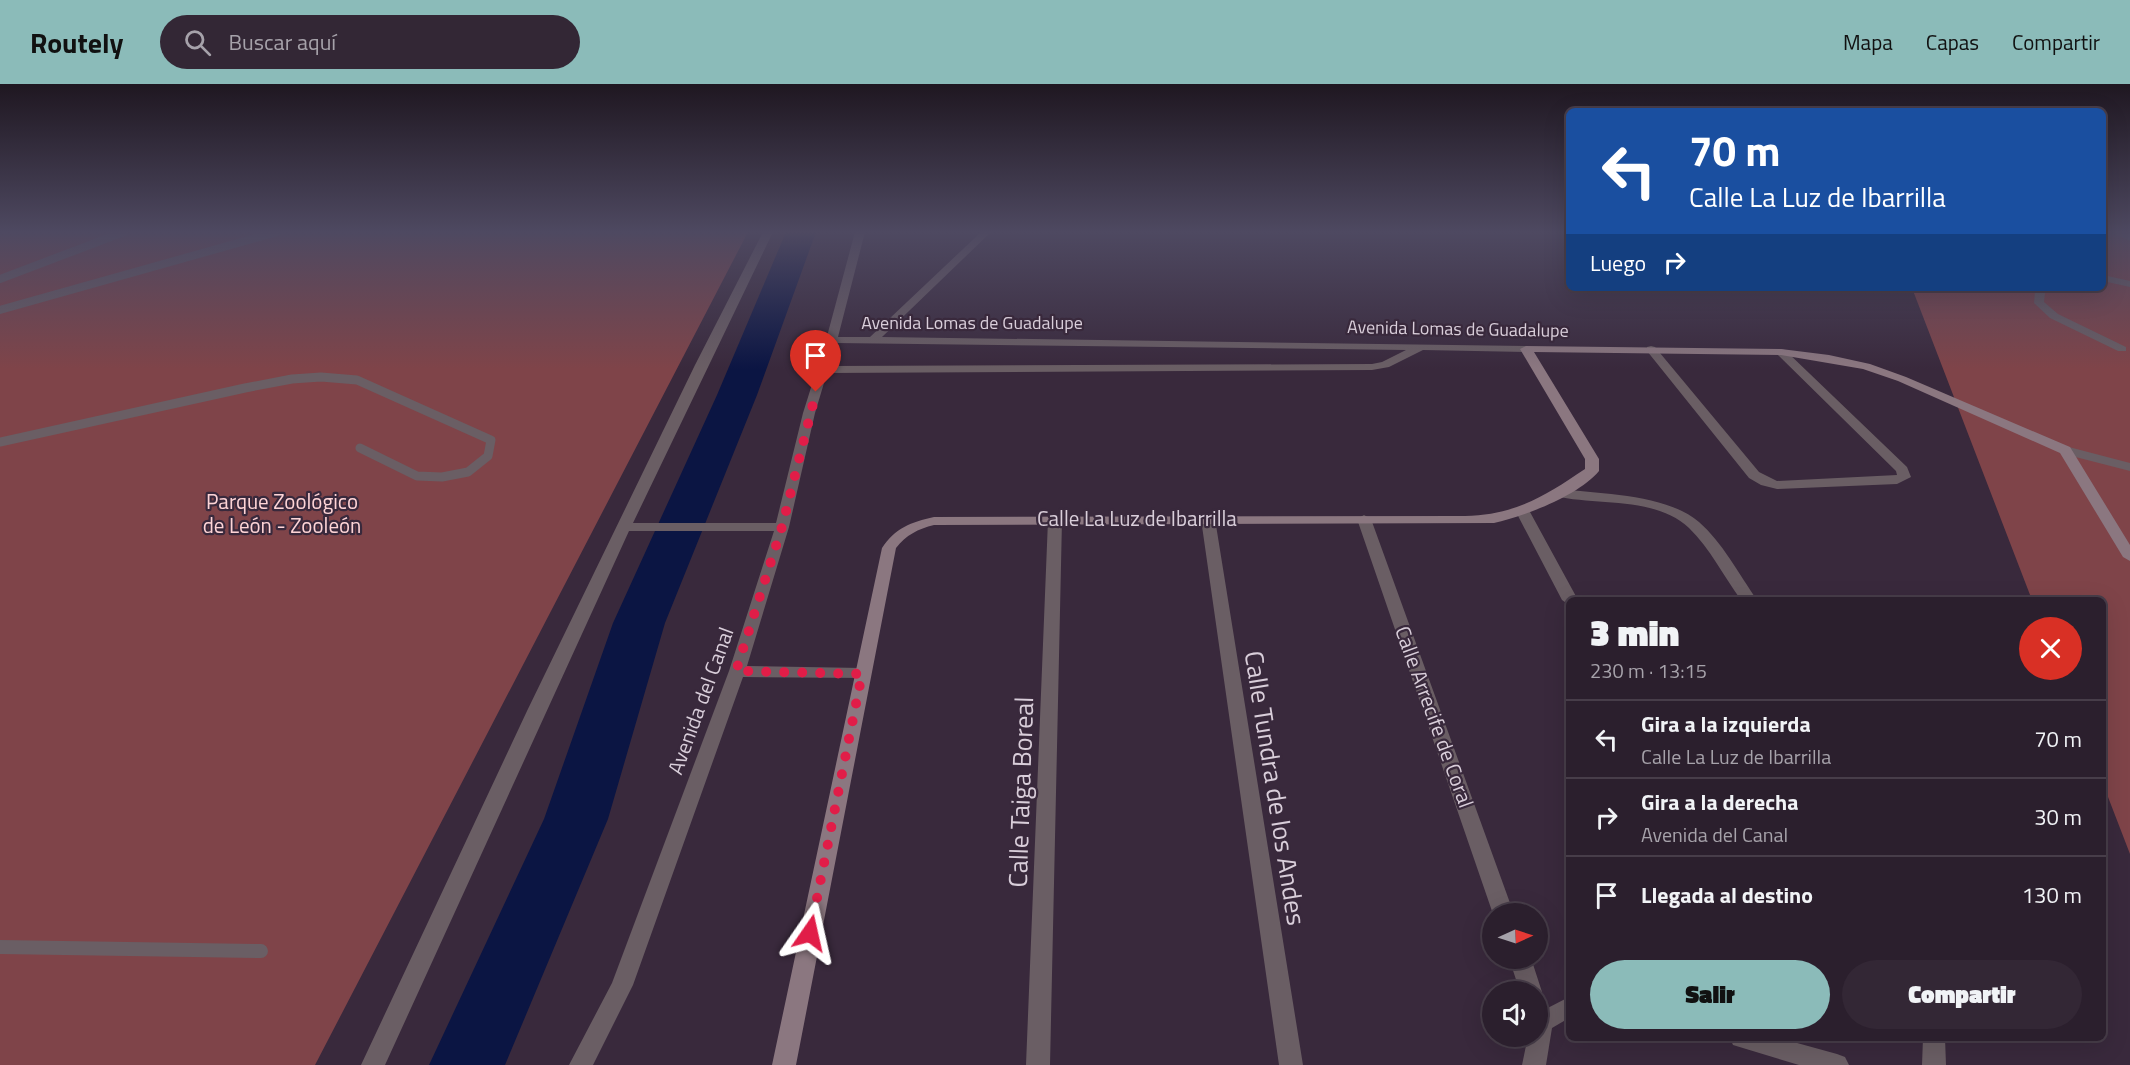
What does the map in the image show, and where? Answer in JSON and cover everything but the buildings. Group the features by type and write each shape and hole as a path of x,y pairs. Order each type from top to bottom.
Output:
{"street":[{"path":"373,1065 536,711 745,278"},
{"name":"Avenida del Canal","path":"581,1065 622,985 736,671 782,527 809,413 832,340 848,278"},
{"path":"873,340 939,278"},
{"path":"2106,279 2130,284"},
{"path":"2041,291 2039,303 2054,316 2122,349"},
{"name":"Avenida Lomas de Guadalupe","path":"832,340 1210,342 1781,352 1829,358 1866,366 2065,450"},
{"path":"823,370 1372,367 1385,365 1422,347"},
{"name":"Calle La Luz de Ibarrilla","path":"784,1065 889,548 898,534 914,525 934,521 1493,519 1523,512 1560,493 1592,471 1592,459 1526,349"},
{"path":"1651,349 1754,475 1766,482 1777,485 1897,480 1904,477 1902,470 1781,352"},
{"path":"2065,450 2130,467"},
{"path":"2065,450 2130,557"},
{"path":"1560,493 1654,506 1678,513 1694,524 1747,597"},
{"path":"1523,512 1568,597"},
{"name":"Calle Tundra de los Andes","path":"1208,519 1291,1065"},
{"name":"Calle Arrecife de Coral","path":"1364,519 1500,903"},
{"name":"Calle Taiga Boreal","path":"1038,1065 1055,520"},
{"path":"625,527 782,527"},
{"path":"736,671 862,674"},
{"path":"1548,1013 1566,1008"},
{"path":"1752,1041 1837,1065"},
{"path":"1934,1041 1934,1065"},
{"path":"1534,1065 1536,1047"}],"lane":[{"path":"0,310 114,278"},
{"path":"0,441 245,388 292,379 321,377 357,380 491,440 488,456 468,472 442,477 417,476 360,448"},
{"path":"0,947 261,951"}],"green space":[{"name":"Parque Zoológico de León - Zooleón","path":"0,278 724,278 315,1065 0,1065"},
{"path":"2106,278 2130,278 2130,854 2106,792 2106,597 2031,597 1913,291 2106,291"}],"waterway":[{"path":"467,1065 576,819 639,623 737,395 783,278"}],"route":[{"path":"810,933 862,674 736,671 782,527 816,392"}]}
